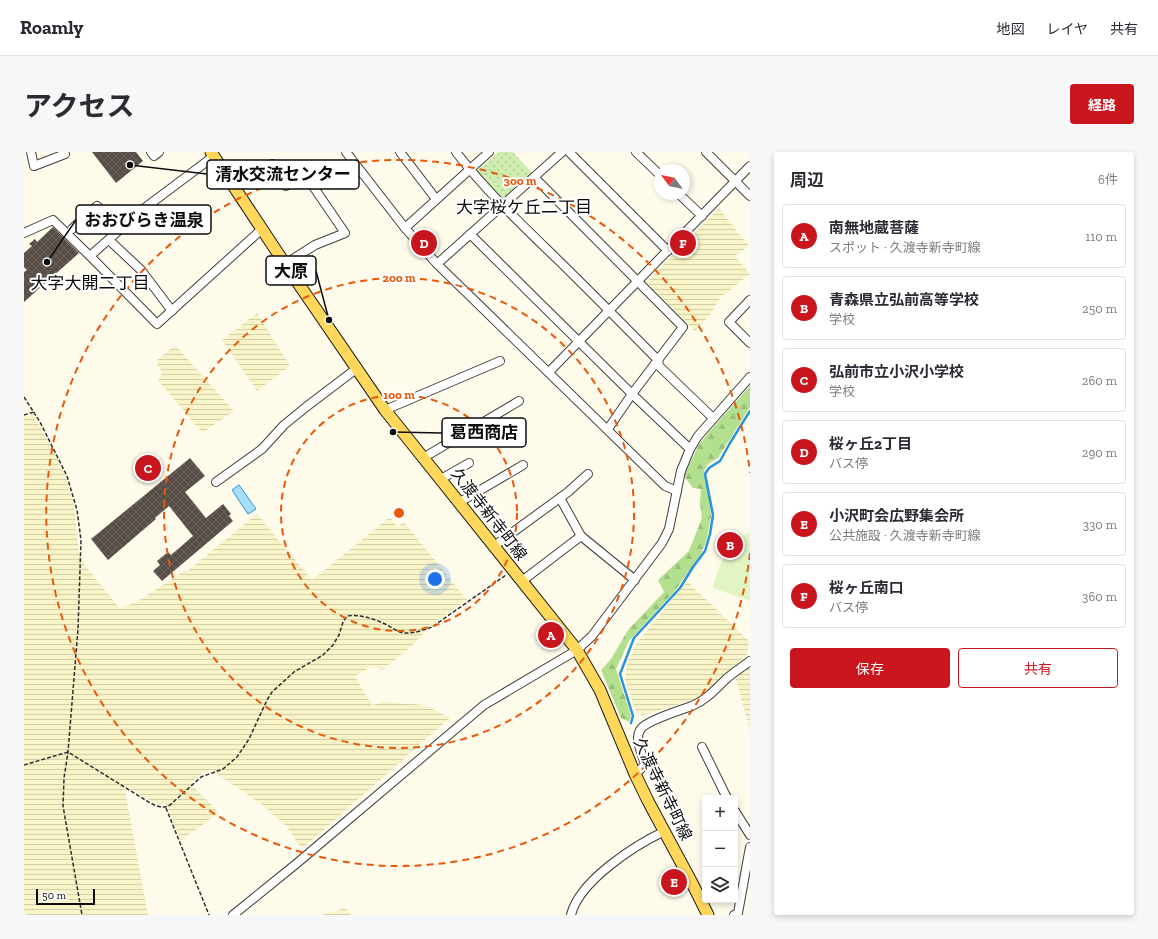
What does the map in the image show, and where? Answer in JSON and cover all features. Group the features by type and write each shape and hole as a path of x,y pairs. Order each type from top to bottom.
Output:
{"main road":[{"name":"久渡寺新寺町線","path":"212,154 385,410 460,502 512,570 578,650 600,690 648,802 708,915"}],"street":[{"path":"31,152 34,166 65,154"},
{"path":"151,152 154,156 159,152"},
{"path":"346,152 405,228 437,264 665,486 677,491"},
{"path":"400,152 436,199"},
{"path":"456,152 502,206 610,311 658,360 659,366 713,418"},
{"path":"405,228 489,152"},
{"path":"437,264 562,152"},
{"path":"568,152 668,251"},
{"path":"636,152 654,170"},
{"path":"706,152 750,196"},
{"path":"90,256 142,210 212,154"},
{"path":"235,187 272,164 286,186 304,173 345,233 315,245 285,264"},
{"path":"549,372 639,282 750,166"},
{"path":"534,177 683,327 632,394 608,429"},
{"path":"685,200 702,216"},
{"path":"72,229 97,206 123,228"},
{"path":"24,234 53,220 157,324 262,229"},
{"path":"470,234 632,394 690,449"},
{"path":"109,240 141,270 172,311"},
{"path":"750,300 728,322 750,343"},
{"path":"385,410 500,361"},
{"path":"216,482 262,449 284,425 356,369"},
{"path":"233,915 484,705 578,650 592,636 635,580 662,542 669,529 681,471 690,449 698,436 713,418 750,377"},
{"path":"423,458 519,401"},
{"path":"441,479 469,463"},
{"path":"460,502 523,465"},
{"path":"494,546 560,498 588,474"},
{"path":"560,498 581,536 635,580"},
{"path":"522,581 581,536"},
{"path":"635,774 645,765 644,756 638,742 638,735 641,728 655,720 703,700 750,660"},
{"path":"702,748 726,795"},
{"path":"738,816 750,835"},
{"path":"571,915 582,894 600,872 664,831"},
{"path":"734,915 738,913 750,847"}],"path":[{"path":"24,397 57,453 67,476 77,510 81,540 78,629 68,752 64,778 63,806 82,915"},
{"path":"24,415 34,412"},
{"path":"24,765 68,752 147,801 156,806 166,808 193,783 202,777 223,769 236,757 249,739 272,692 294,672 323,655 333,645 347,616 356,614 385,624 406,634 423,630 432,627 512,570"},
{"path":"166,808 209,915"}],"shaded area":[{"path":"719,208 749,246 735,256 750,274 720,298 710,315 695,331 649,285 648,281"},
{"path":"257,313 290,366 257,391 222,340"},
{"path":"175,345 234,411 202,433 158,380 162,374 156,361"},
{"path":"32,414 56,454 67,480 74,506 79,554 84,564 120,609 138,601 184,571 186,572 257,514 312,580 390,517 397,527 404,522 467,600 431,625 412,646 382,670 373,666 355,676 372,705 383,702 425,705 450,718 302,849 286,826 264,806 211,770 200,775 190,783 219,813 181,840 165,803 159,805 124,786 148,915 24,915 24,417"},
{"path":"687,581 749,641 747,654 699,698 644,715 637,714 625,680 627,665 635,645"},
{"path":"750,665 750,730 735,676"},
{"path":"346,908 351,915 321,915"}],"green space":[{"path":"499,152 513,152 532,173 502,201 476,172"},
{"path":"750,386 750,407 718,458 708,464 705,469 704,473 710,500 711,516 706,542 701,554 674,592 629,641 616,669 631,716 629,722 621,718 601,670 611,659 628,630 664,592 658,580 689,551 702,518 700,503 701,489 693,488 684,476 698,446"},
{"path":"750,532 750,601 713,588 721,563 730,549 736,542"}],"water":[{"path":"239,485 256,509 248,514 232,490"}],"building":[{"path":"92,152 136,152 143,161 116,183"},
{"path":"53,227 79,253 24,302 24,272 27,270 24,267 24,253 32,246 29,244 35,239 37,242"},
{"path":"190,458 205,476 185,492 206,518 223,504 231,514 229,516 233,521 162,581 153,571 160,565 157,561 168,552 171,555 193,536 169,506 108,560 91,539"}],"waterway":[{"path":"631,723 633,716 620,674 634,638 680,588 705,551 713,515 705,474 709,468 720,461 750,411"}],"place":[{"name":"清水交流センター","path":"130,165"},
{"name":"桜ヶ丘2丁目","path":"424,243"},
{"name":"桜ヶ丘南口","path":"683,243"},
{"name":"おおびらき温泉","path":"47,262"},
{"name":"大原","path":"329,320"},
{"name":"葛西商店","path":"393,432"},
{"name":"弘前市立小沢小学校","path":"148,468"},
{"name":"青森県立弘前高等学校","path":"730,545"},
{"name":"南無地蔵菩薩","path":"551,635"},
{"name":"小沢町会広野集会所","path":"674,882"}],"district":[{"name":"大字桜ケ丘二丁目","path":"524,207"},
{"name":"大字大開二丁目","path":"90,283"}]}
